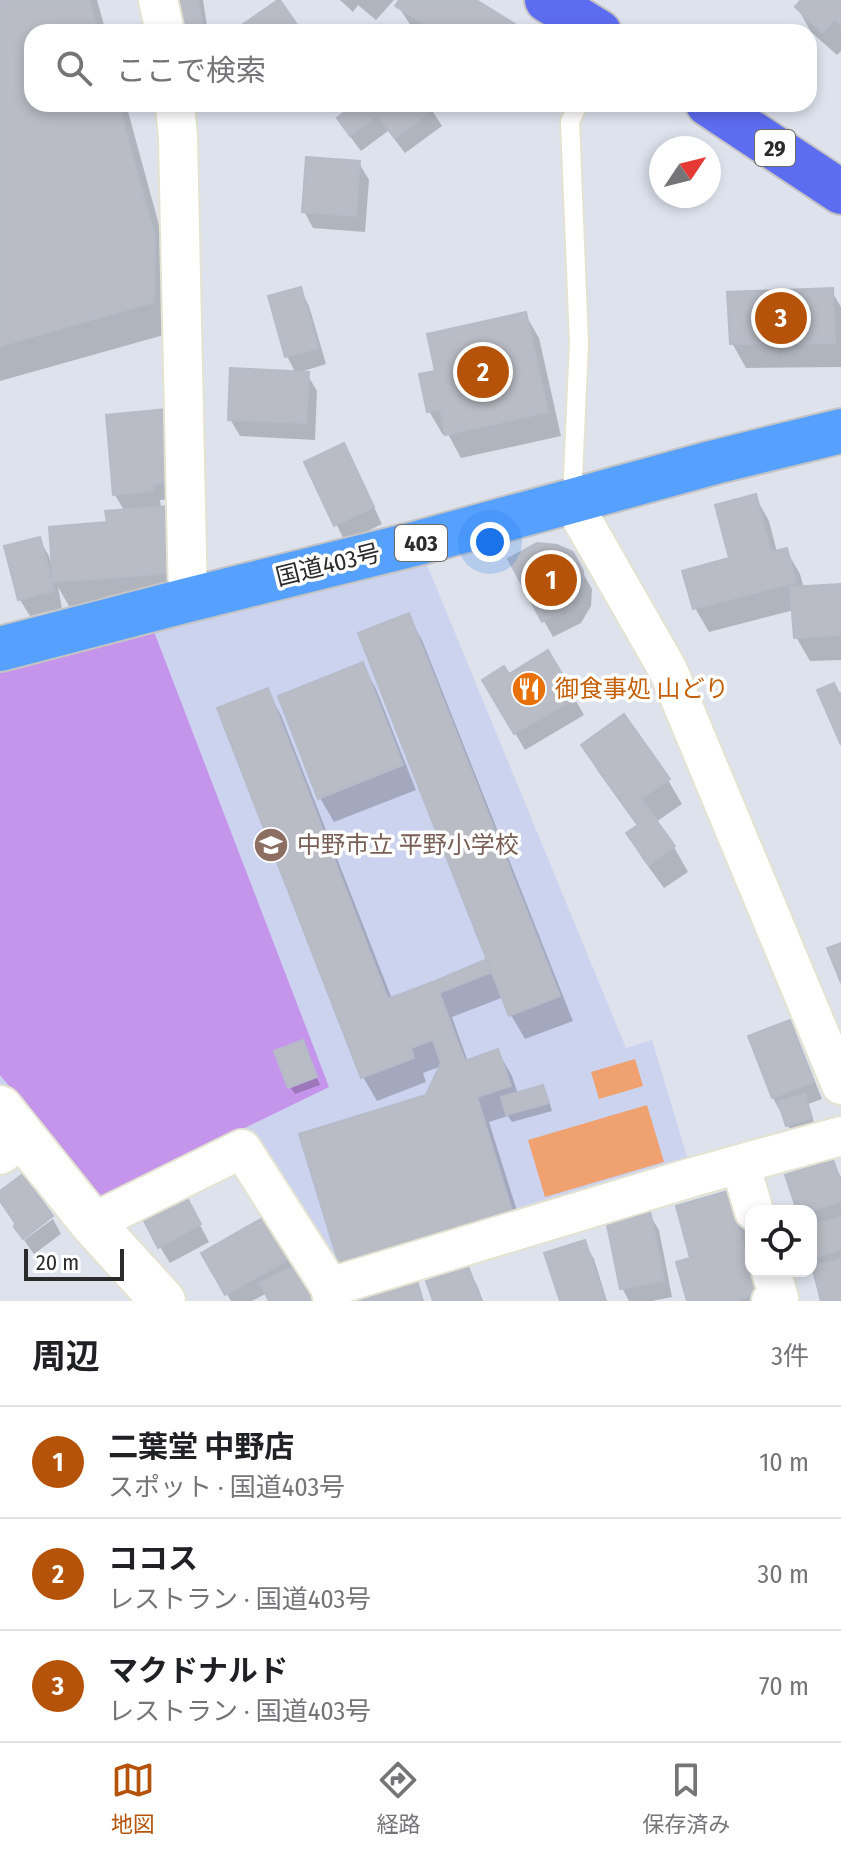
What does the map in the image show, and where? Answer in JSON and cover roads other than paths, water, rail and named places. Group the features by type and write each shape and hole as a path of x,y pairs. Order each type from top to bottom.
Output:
{"highway":[{"name":"国道403号","path":"0,649 841,431"}],"main road":[{"path":"547,0 586,24"},
{"name":"29","path":"720,112 841,192"}],"street":[{"path":"158,0 163,24"},
{"path":"176,112 188,600"},
{"path":"572,502 668,670 841,1085"},
{"path":"8,1133 163,1301"},
{"path":"92,1223 242,1149 332,1294 740,1164 841,1136"},
{"path":"740,1164 752,1205"},
{"path":"771,1301 779,1298 773,1277"}],"lane":[{"path":"572,502 579,343 570,122 574,112"}],"place":[{"name":"マクドナルド","path":"781,318"},
{"name":"ココス","path":"483,372"},
{"name":"二葉堂 中野店","path":"551,580"},
{"name":"御食事処 山どり","path":"529,689"},
{"name":"中野市立 平野小学校","path":"271,845"}]}
